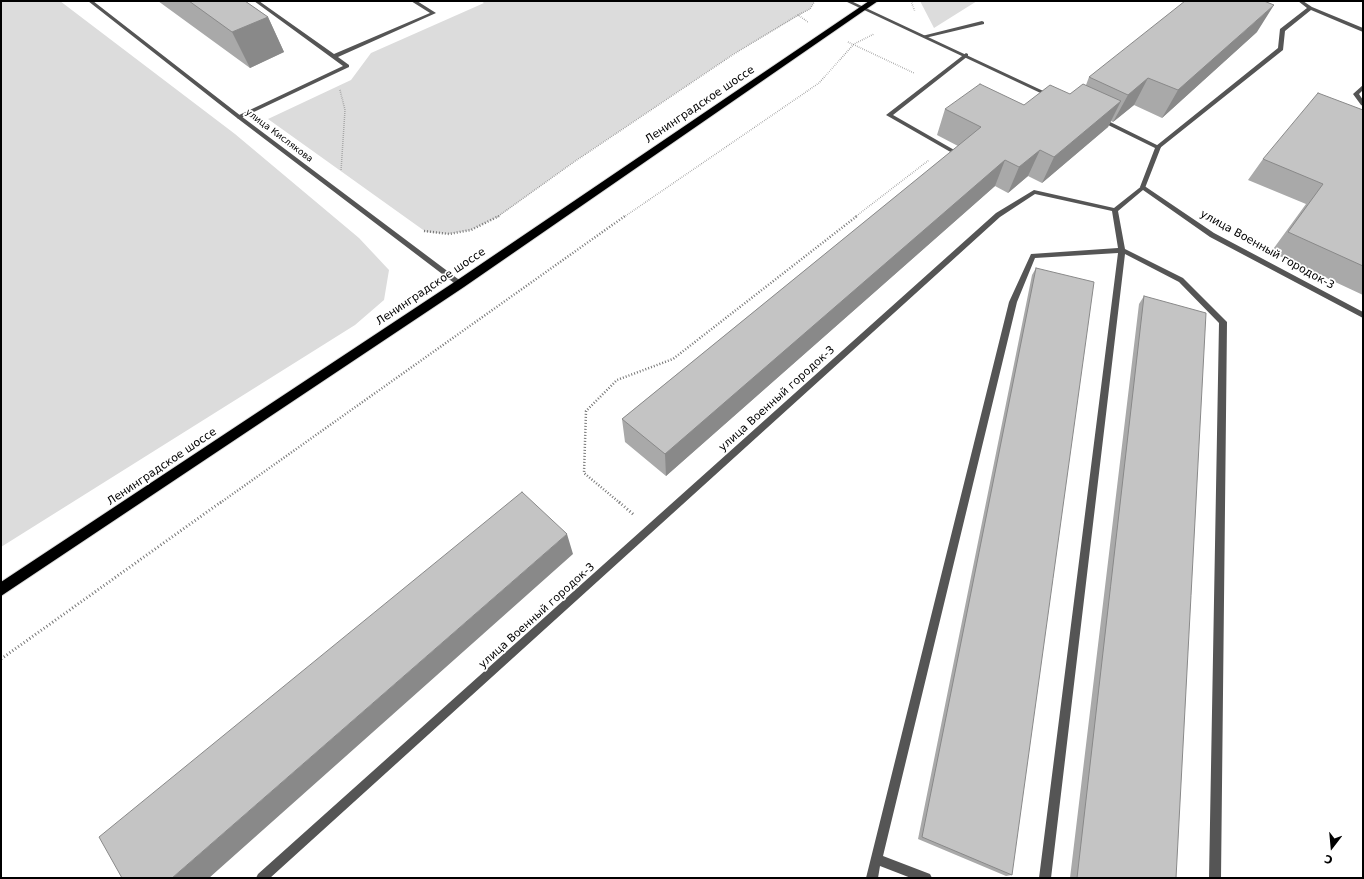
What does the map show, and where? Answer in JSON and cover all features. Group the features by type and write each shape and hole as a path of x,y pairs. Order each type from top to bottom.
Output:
{"highway":[{"name":"Ленинградское шоссе","path":"1,590 460,284 874,1"}],"street":[{"name":"улица Кислякова","path":"90,1 239,117 460,284"},
{"path":"239,117 347,66 256,1"},
{"path":"333,57 434,14 413,1"},
{"path":"847,1 1058,99"},
{"path":"1300,1 1310,8 1363,30"},
{"path":"1045,878 1122,250 1115,210 1143,188 1158,147 1280,49 1282,30 1310,8"},
{"path":"925,36 982,23"},
{"path":"954,152 889,115 966,55"},
{"path":"1363,87 1356,94 1363,104"},
{"path":"1094,116 1158,147"},
{"name":"улица Военный городок-3","path":"1143,188 1212,235 1363,315"},
{"name":"улица Военный городок-3","path":"262,878 998,215 1034,192 1115,210"},
{"path":"872,878 1013,302 1033,256 1122,250 1181,280 1223,322 1215,878"},
{"path":"876,859 926,878"}],"path":[{"path":"420,228 426,232 449,234 471,230 498,217 581,158 734,54 810,9 815,1"},
{"path":"798,16 826,34 854,44 931,81"},
{"path":"1,659 546,271 819,83 854,44"},
{"path":"335,72 345,110 341,171 347,175"},
{"path":"650,529 584,473 586,411 618,380 673,359 945,147"}],"shaded area":[{"path":"1,1 60,1 235,134 359,238 389,270 384,300 355,325 1,547"},
{"path":"481,1 815,1 810,9 734,54 574,162 498,217 471,230 449,234 426,232 268,119 351,80 371,53 484,3"},
{"path":"920,1 977,1 934,28"}],"building":[{"path":"189,1 245,1 268,17 232,32"},
{"path":"1185,1 1264,1 1274,5 1178,90 1148,78 1128,95 1089,77"},
{"path":"980,84 1024,105 1050,85 1070,94 1083,84 1121,101 1054,157 1040,150 1019,167 1005,160 665,454 622,419 981,127 945,109"},
{"path":"1318,93 1363,110 1363,266 1288,232 1323,184 1263,159"},
{"path":"1036,268 1094,282 1012,875 922,837"},
{"path":"1144,296 1206,313 1176,878 1077,878"},
{"path":"522,492 567,534 172,878 122,878 99,837"}]}
